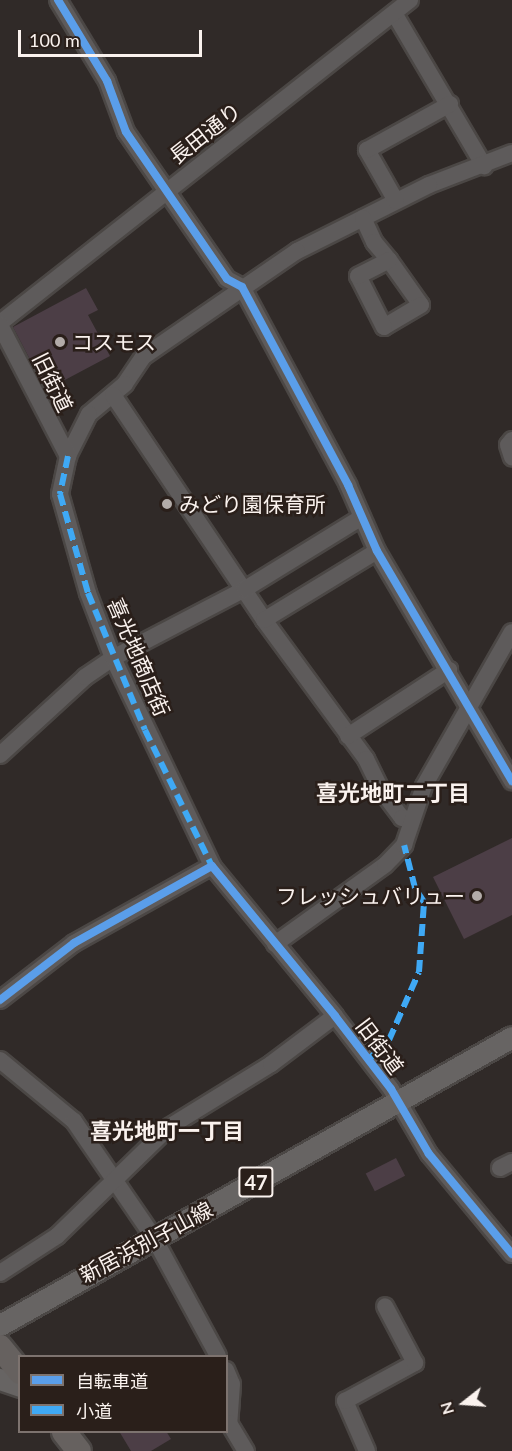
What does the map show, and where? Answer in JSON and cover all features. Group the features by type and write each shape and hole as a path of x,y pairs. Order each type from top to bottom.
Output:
{"highway":[{"path":"0,1347 18,1370"},
{"path":"66,1433 79,1451"}],"main road":[{"name":"新居浜別子山線","path":"0,1325 398,1104 512,1037"},
{"path":"0,1379 18,1385"}],"street":[{"path":"58,0 107,81 126,132 227,279 242,287 362,517 377,551 470,703 512,781"},
{"path":"397,6 484,166"},
{"name":"長田通り","path":"0,324 168,192 397,6"},
{"path":"396,201 368,150 450,104"},
{"name":"喜光地商店街","path":"212,866 113,658 88,593 60,494 68,456 89,414 113,395 143,357 242,287 297,250 455,173 484,166 512,153"},
{"path":"363,218 389,260"},
{"name":"旧街道","path":"0,324 68,456"},
{"path":"113,395 264,620 348,736 388,800 402,818 411,819"},
{"path":"512,440 508,445 512,457"},
{"path":"0,755 85,677 113,658 245,589 362,517"},
{"path":"264,620 377,551"},
{"path":"275,944 385,865 404,845 411,819 470,703 512,632"},
{"path":"348,736 449,670"},
{"path":"0,1000 74,943 212,866"},
{"name":"旧街道","path":"212,866 334,1016 398,1104 429,1154 512,1254"},
{"path":"0,1273 57,1236 115,1179 189,1112 271,1064 334,1016"},
{"path":"0,1060 74,1121 154,1238 217,1355"},
{"path":"368,1451 345,1401 415,1363 385,1306"},
{"path":"228,1375 232,1384 229,1423 246,1451"}],"building":[{"name":"コスモス","path":"86,288 98,310 88,315 110,356 46,390 13,327"},
{"name":"フレッシュバリュー","path":"512,838 512,915 464,939 433,877"},
{"path":"396,1158 405,1176 375,1191 366,1173"},
{"path":"120,1433 167,1433 171,1439 151,1451 131,1451"}],"marked path":[{"path":"68,456 60,494 88,593 145,730 212,866"},
{"path":"368,1060 389,1040 419,972 424,902 415,888 404,845"}],"cycle path":[{"path":"58,0 107,81 126,132 227,279 242,287 348,485 377,551 512,781"},
{"path":"0,1000 74,943 212,866 335,1016 391,1089 429,1154 512,1254"}],"place":[{"name":"コスモス","path":"60,342"},
{"name":"みどり園保育所","path":"167,504"},
{"name":"フレッシュバリュー","path":"477,896"}],"district":[{"name":"喜光地町二丁目","path":"393,793"},
{"name":"喜光地町一丁目","path":"167,1131"}]}
